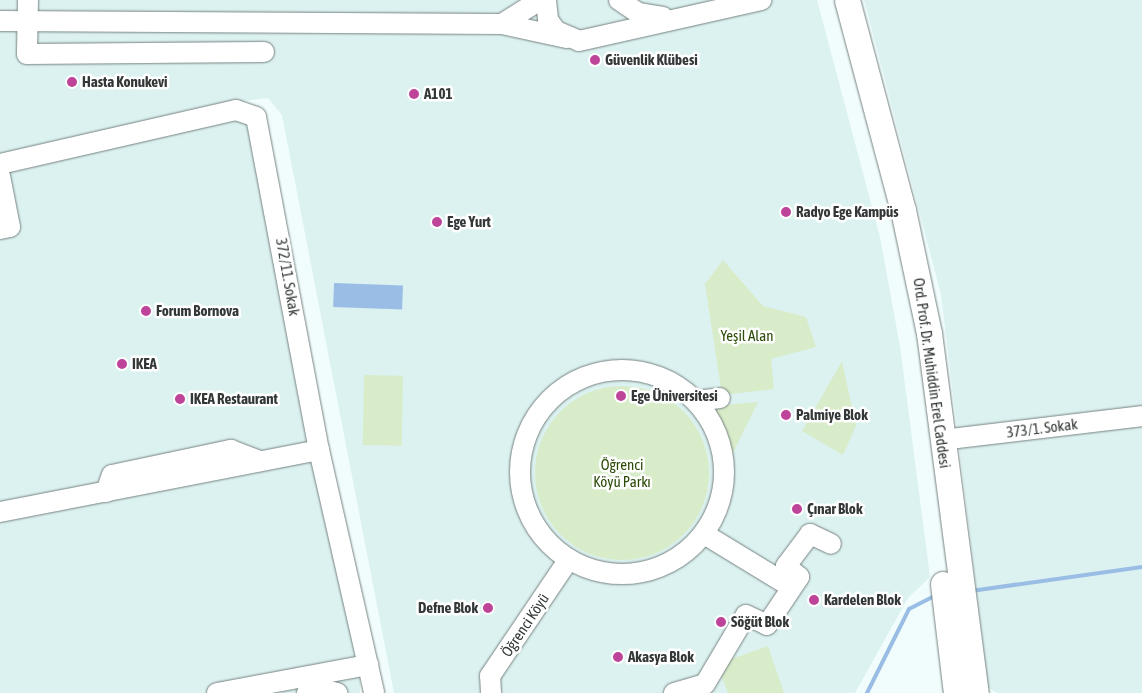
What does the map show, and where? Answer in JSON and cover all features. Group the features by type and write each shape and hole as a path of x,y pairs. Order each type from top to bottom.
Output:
{"main road":[{"name":"Ord. Prof. Dr. Muhiddin Erel Caddesi","path":"836,0 908,296 956,693"},
{"name":"Ord. Prof. Dr. Muhiddin Erel Caddesi","path":"847,0 919,279 976,693"}],"street":[{"path":"28,0 27,54 264,52"},
{"path":"502,24 540,0"},
{"path":"546,0 548,20 566,38"},
{"path":"608,32 619,0 638,13 673,18"},
{"path":"0,21 502,24 566,38 591,40 608,32 761,0"},
{"name":"372/11. Sokak","path":"0,164 236,110 256,117 319,450 374,693"},
{"path":"0,176 10,227 0,229"},
{"path":"635,370 665,379 696,401 718,436 725,469 718,507 704,534 682,555 646,570 597,571 569,559 534,523 520,474 531,425 549,400 574,382 596,374 635,370"},
{"path":"696,401 720,398"},
{"name":"373/1. Sokak","path":"942,440 1142,416"},
{"path":"0,512 43,500 106,492 112,475 231,450 260,460 319,450"},
{"path":"704,534 791,587"},
{"path":"674,693 705,684 746,615 767,625 799,577 786,566 810,534 831,544"},
{"name":"Öğrenci Köyü","path":"491,693 490,676 569,559"},
{"path":"217,693 238,691 368,665"},
{"path":"307,693 322,689 337,693"}],"shaded area":[{"name":"Ege Üniversitesi","path":"0,0 817,0 880,237 900,346 930,577 908,598 855,693 394,693 282,115 268,98 243,101 0,155"},
{"path":"864,0 1142,0 1142,693 997,693 988,687 941,295"},
{"name":"Forum Bornova","path":"247,117 360,657 360,693 0,693 0,172"}],"green space":[{"name":"Yeşil Alan","path":"723,260 763,306 806,317 816,347 771,359 774,389 722,395 705,284"},
{"path":"842,361 856,426 843,455 802,431"},
{"path":"364,375 403,376 402,446 363,445"},
{"name":"Öğrenci Köyü Parkı","path":"631,386 655,392 671,400 684,411 695,424 703,440 708,456 708,490 703,506 695,522 684,535 671,546 647,557 631,560 613,560 597,557 573,546 549,522 536,490 535,464 538,448 549,424 573,400 605,387"},
{"path":"758,402 733,453 711,406"},
{"path":"768,646 784,693 728,693 717,664"}],"water":[{"path":"334,283 403,285 402,309 333,307"}],"waterway":[{"path":"971,591 1142,567"},
{"path":"867,693 909,609 934,596"}],"place":[{"name":"Güvenlik Klübesi","path":"595,60"},
{"name":"Hasta Konukevi","path":"72,82"},
{"name":"A101","path":"414,94"},
{"name":"Radyo Ege Kampüs","path":"786,212"},
{"name":"Ege Yurt","path":"437,222"},
{"name":"Forum Bornova","path":"146,311"},
{"name":"IKEA","path":"122,364"},
{"name":"Ege Üniversitesi","path":"621,396"},
{"name":"IKEA Restaurant","path":"180,399"},
{"name":"Palmiye Blok","path":"786,415"},
{"name":"Çınar Blok","path":"797,509"},
{"name":"Kardelen Blok","path":"814,600"},
{"name":"Defne Blok","path":"488,608"},
{"name":"Söğüt Blok","path":"721,622"},
{"name":"Akasya Blok","path":"618,657"}]}
